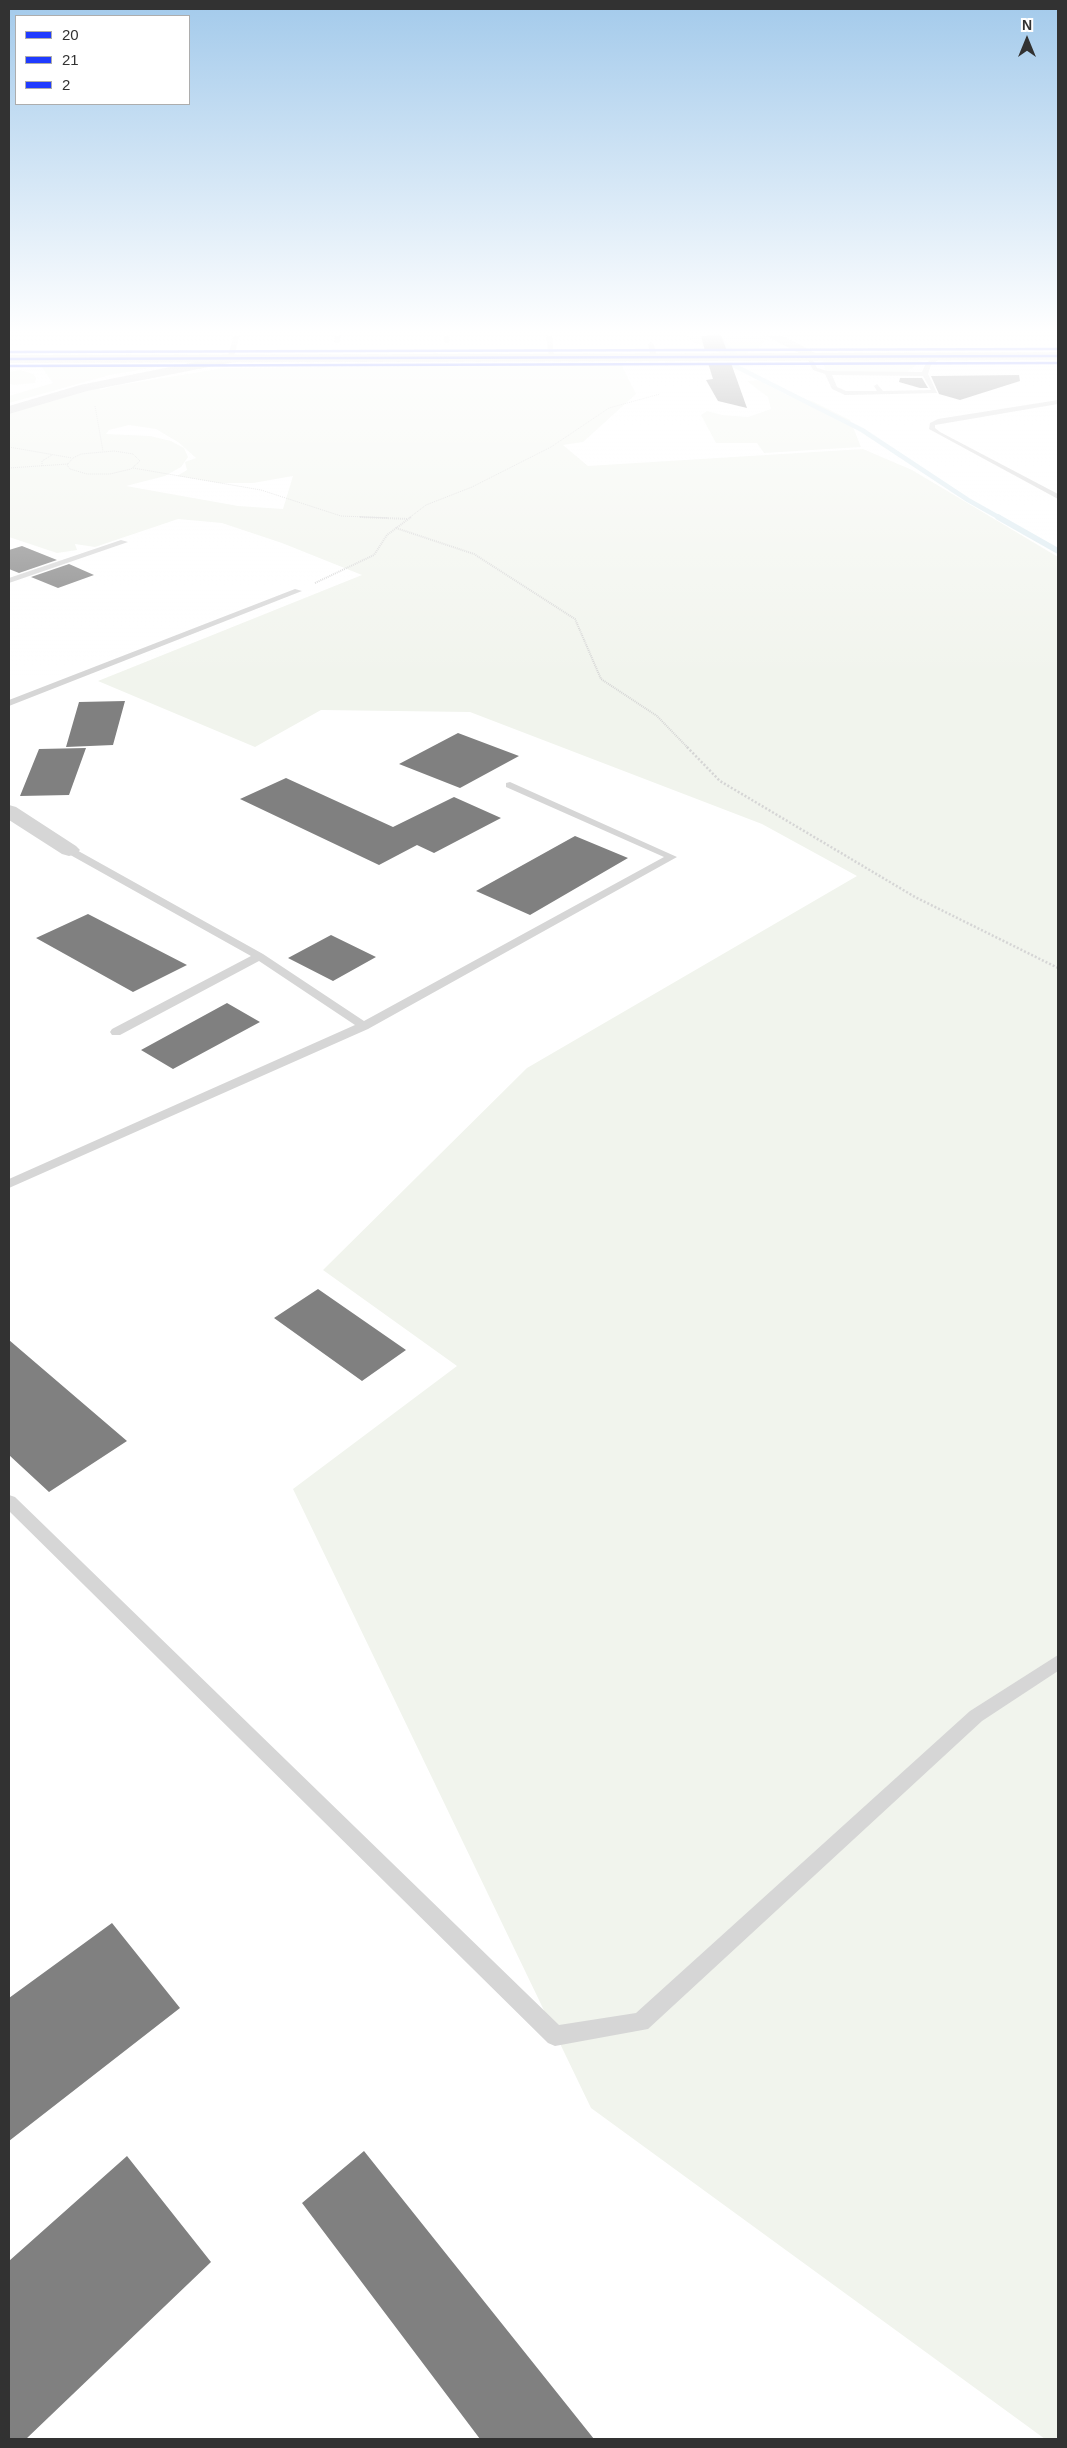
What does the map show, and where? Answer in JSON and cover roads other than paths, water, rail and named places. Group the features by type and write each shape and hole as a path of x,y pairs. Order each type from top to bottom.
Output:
{"street":[{"path":"9,810 69,850"}],"lane":[{"path":"968,449 1058,497"},
{"path":"9,581 124,542"},
{"path":"9,703 298,591"},
{"path":"9,1184 364,1026 672,857 510,785"},
{"path":"69,850 259,956 364,1026"},
{"path":"116,1032 259,956"},
{"path":"9,1501 555,2036 642,2022 976,1716 1058,1662"}],"waterway":[{"path":"891,449 968,500 1000,518"},
{"path":"998,517 1058,551"}]}
